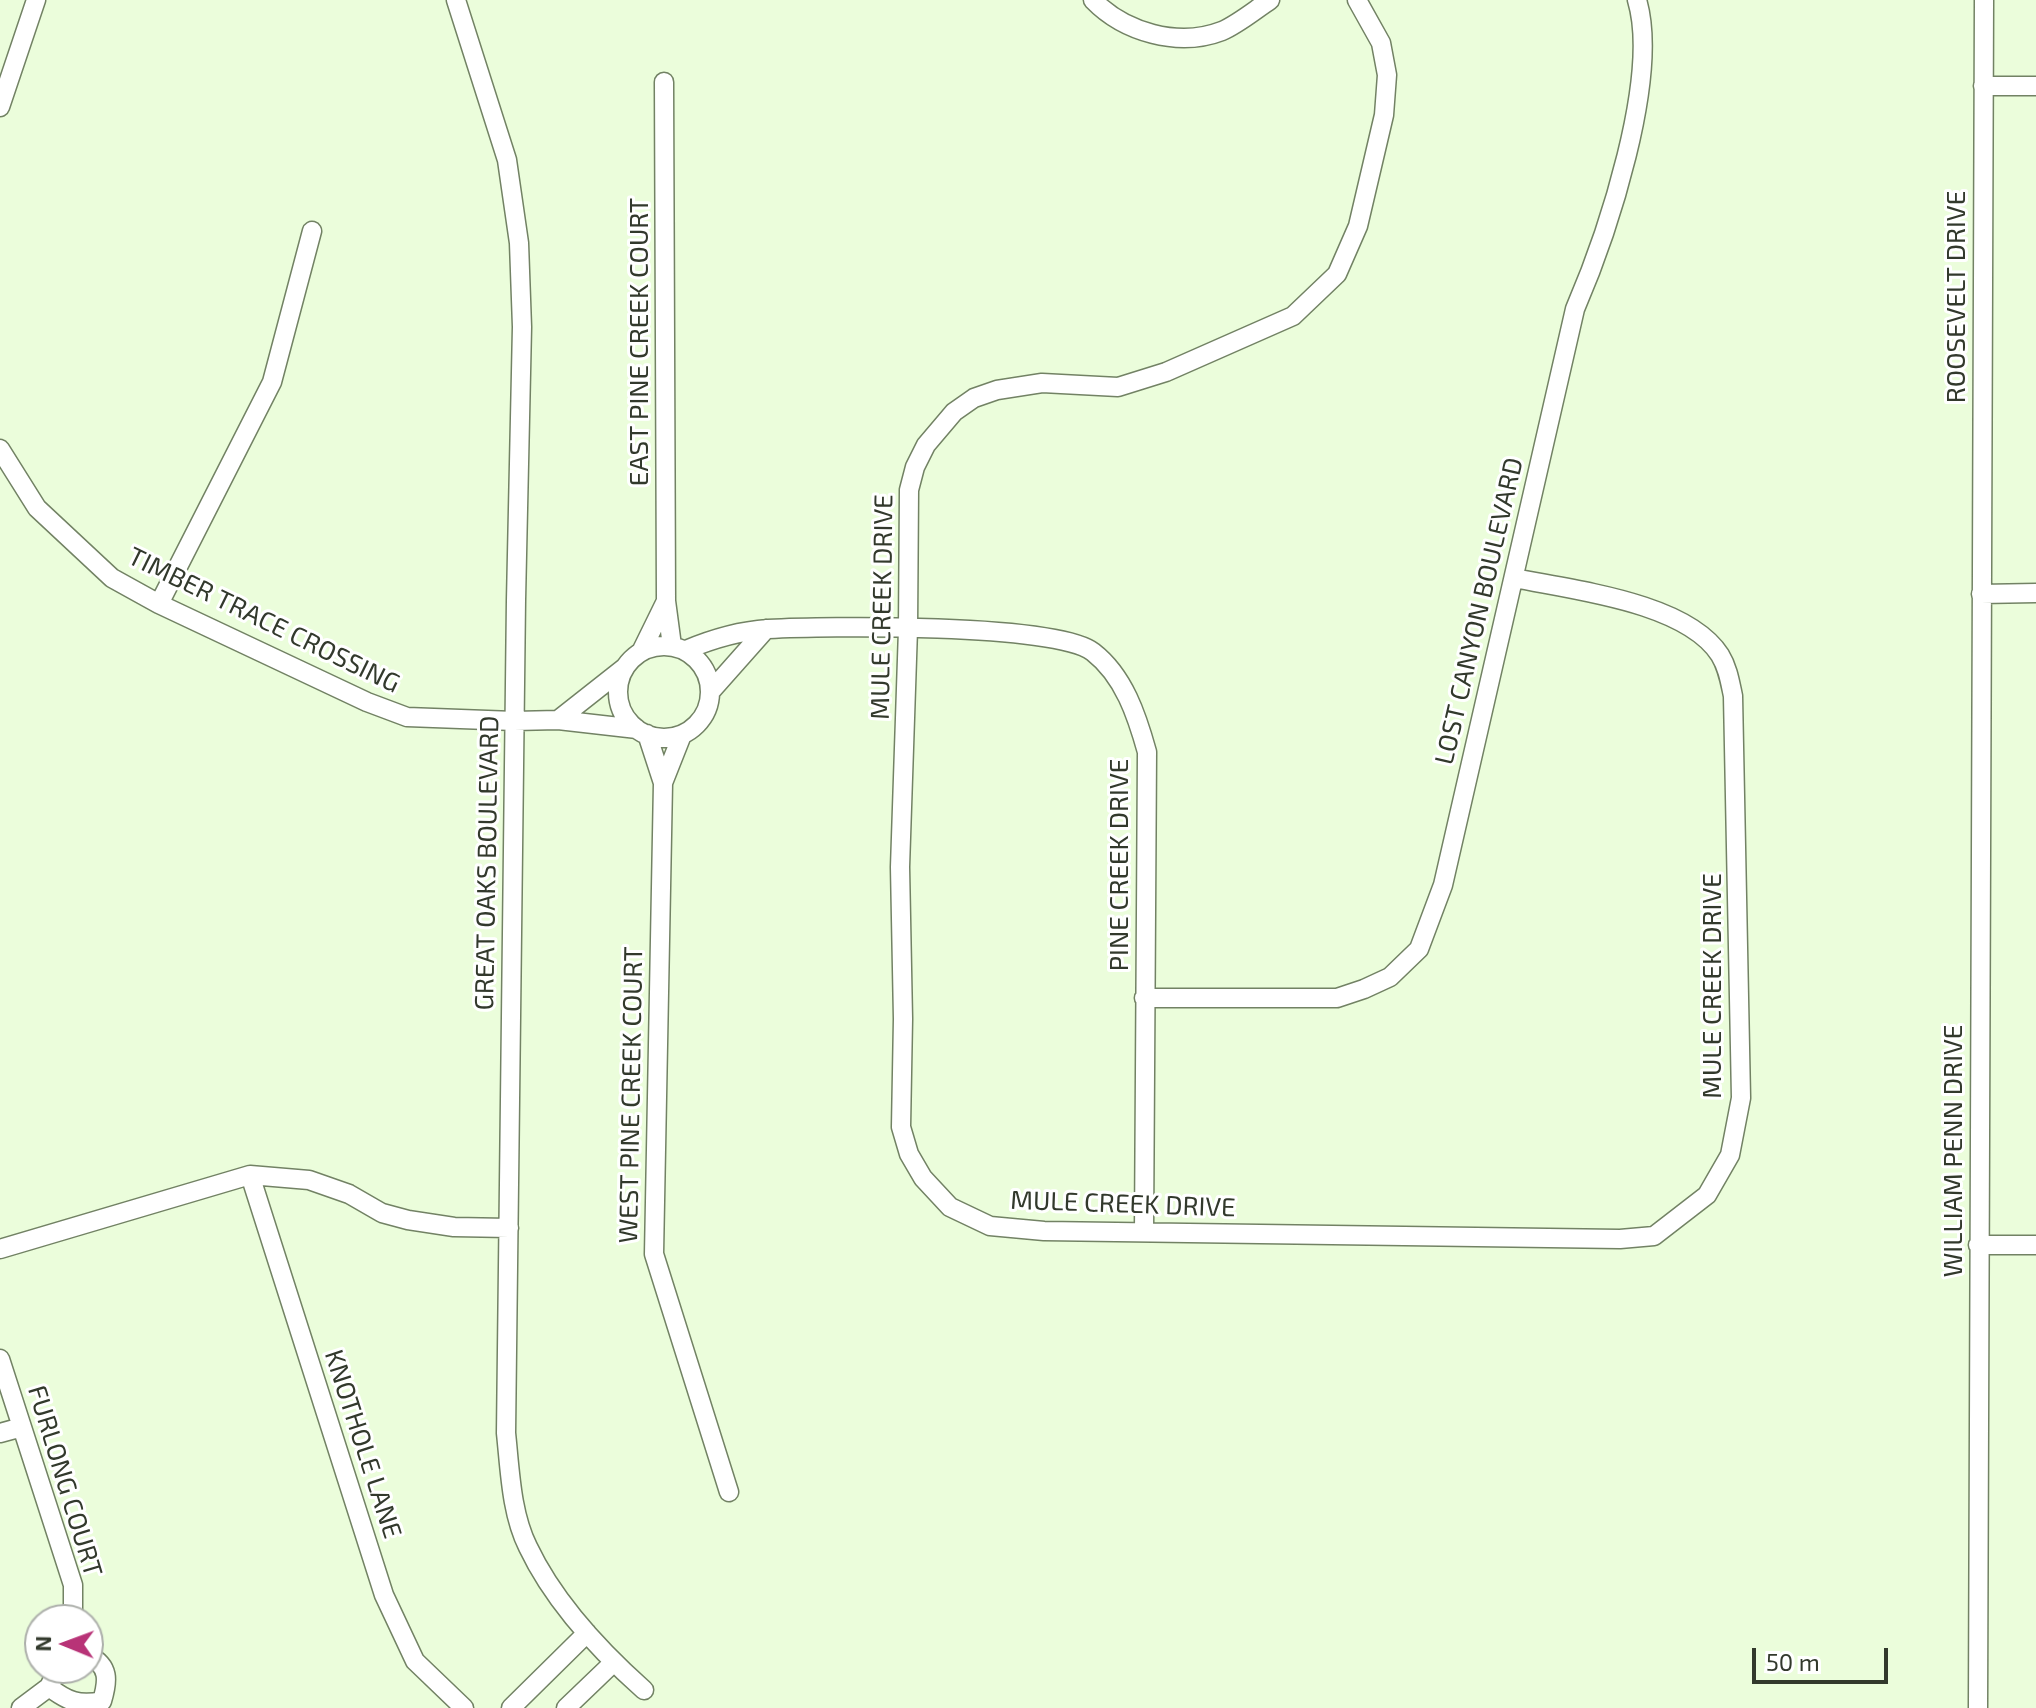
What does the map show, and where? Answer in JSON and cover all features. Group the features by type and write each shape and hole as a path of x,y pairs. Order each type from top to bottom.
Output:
{"street":[{"path":"0,107 36,0"},
{"name":"GREAT OAKS BOULEVARD","path":"456,0 507,160 519,243 522,327 506,1433 511,1488 527,1546 557,1594 587,1633 644,1690"},
{"path":"1093,0 1113,18 1130,27 1153,34 1201,37 1223,31 1270,0"},
{"name":"MULE CREEK DRIVE","path":"1357,0 1381,43 1387,75 1384,115 1358,226 1337,274 1293,316 1166,372 1118,387 1042,383 997,390 974,398 954,412 926,445 915,467 909,490 900,867 903,1019 901,1127 909,1154 923,1178 950,1207 990,1226 1044,1231 1620,1239 1654,1236 1707,1195 1730,1155 1741,1098 1733,696 1729,673 1719,653 1689,625 1644,606 1514,578"},
{"name":"LOST CANYON BOULEVARD","path":"1144,998 1337,998 1390,977 1419,949 1443,885 1575,309 1596,260 1629,145 1641,69 1641,16 1637,0"},
{"name":"ROOSEVELT DRIVE","path":"1981,594 1984,0"},
{"name":"EAST PINE CREEK COURT","path":"664,82 666,601 679,648"},
{"path":"1983,86 2036,86"},
{"path":"159,604 272,382 312,231"},
{"name":"TIMBER TRACE CROSSING","path":"0,449 37,508 112,578 159,604 367,702 407,717 514,721"},
{"path":"1981,594 2036,593"},
{"name":"WILLIAM PENN DRIVE","path":"1978,1708 1981,594"},
{"name":"EAST PINE CREEK COURT","path":"641,652 666,601"},
{"path":"711,691 766,629"},
{"name":"PINE CREEK DRIVE","path":"679,648 717,637 766,629 908,629 1032,634 1061,639 1091,650 1111,669 1139,722 1147,752 1144,1232"},
{"path":"514,721 558,720 670,738 682,735 703,717 711,691 708,676 701,664 679,648 653,647 641,652 558,720"},
{"path":"626,666 618,693 621,707 627,719 642,732"},
{"name":"WEST PINE CREEK COURT","path":"642,732 663,783"},
{"name":"WEST PINE CREEK COURT","path":"682,735 663,783 654,1254 729,1492"},
{"path":"0,1249 250,1175 309,1180 349,1194 382,1213 408,1220 454,1227 509,1228"},
{"name":"KNOTHOLE LANE","path":"250,1175 384,1595 415,1661 464,1708"},
{"path":"1978,1245 2036,1245"},
{"name":"FURLONG COURT","path":"0,1359 73,1585 73,1604"},
{"path":"0,1433 22,1427"},
{"path":"511,1708 587,1633"},
{"path":"566,1708 614,1662"},
{"path":"49,1687 65,1700 84,1705 102,1701 107,1683 104,1669"},
{"path":"21,1708 50,1684"}]}
